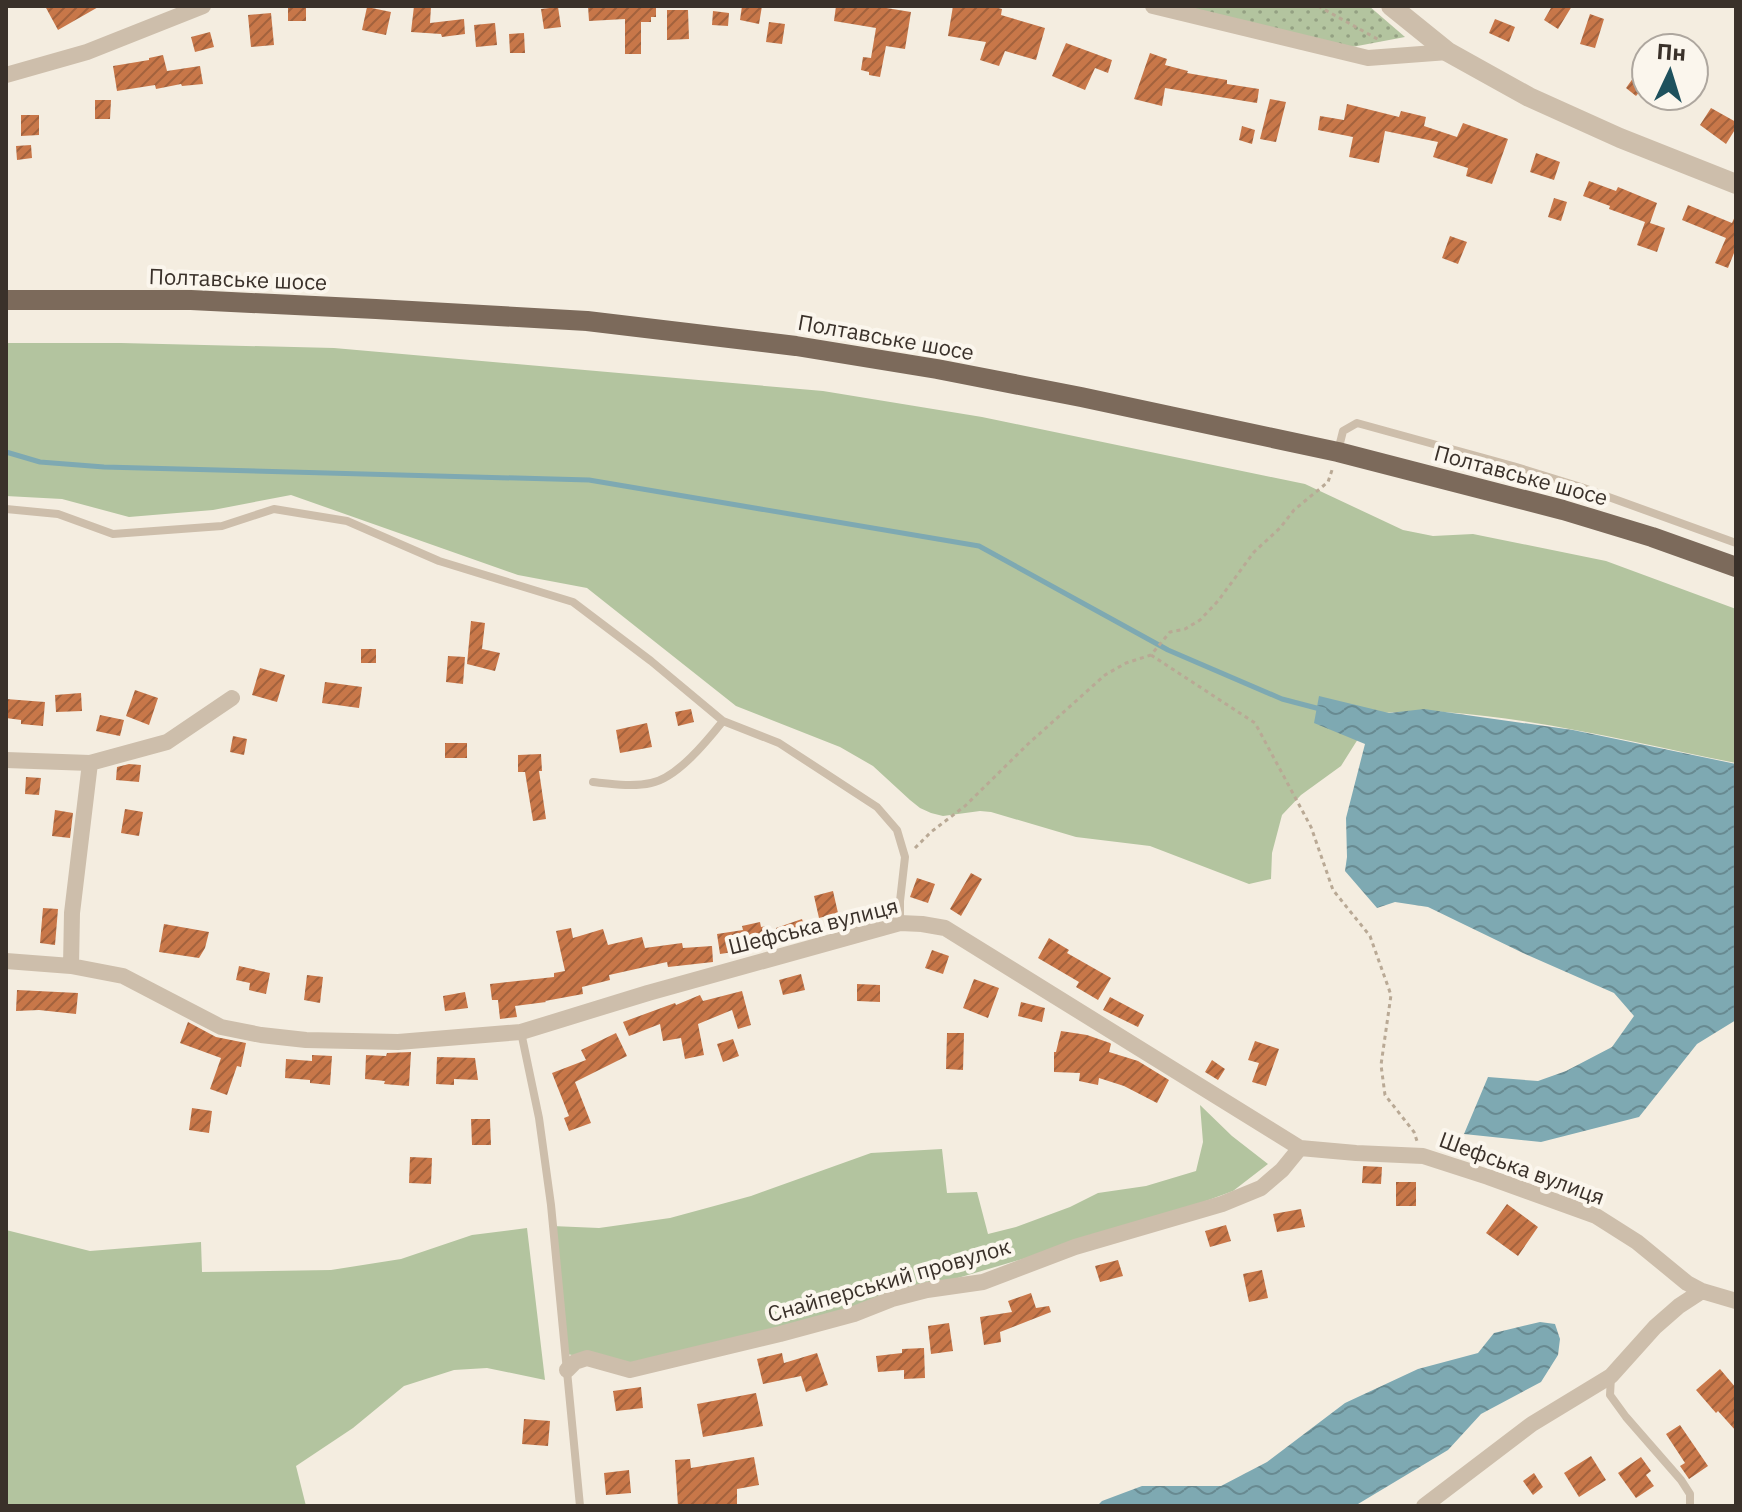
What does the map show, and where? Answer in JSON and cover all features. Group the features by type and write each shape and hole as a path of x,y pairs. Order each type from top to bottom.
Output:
{"main road":[{"name":"Полтавське шосе","path":"6,300 191,300 587,321 796,346 1081,397 1338,452 1563,510 1736,567"}],"street":[{"path":"6,75 87,52 203,6"},
{"path":"1153,6 1368,58 1448,52"},
{"path":"1391,6 1448,52 1529,97 1620,138 1736,184"},
{"path":"6,760 90,763 167,742 232,698"},
{"path":"71,966 72,913 90,763"},
{"name":"Шефська вулиця","path":"6,961 71,966 123,976 221,1027 306,1040 398,1042 521,1032 900,923 945,928 1300,1148 1423,1156 1488,1177 1596,1216 1637,1242 1702,1291 1736,1301"},
{"name":"Снайперський провулок","path":"567,1370 575,1362 587,1358 630,1370 780,1334 927,1290 983,1282 1075,1247 1222,1204 1261,1188 1282,1170 1300,1148"},
{"path":"1424,1506 1532,1424 1611,1376 1655,1327 1702,1291"}],"lane":[{"path":"1338,452 1343,431 1357,423 1581,487 1736,543"},
{"path":"6,509 58,514 113,534 222,526 274,509 347,521 439,561 573,602 723,721 779,743 877,807 897,830 905,857 900,923"},
{"path":"593,782 629,785 654,783 697,752 723,721"},
{"path":"521,1032 539,1118 547,1176 580,1506"},
{"path":"1611,1376 1610,1395 1681,1480 1690,1494 1690,1506"}],"path":[{"path":"1318,6 1406,54"},
{"path":"905,857 965,806 1105,675 1126,663 1151,655 1170,632 1185,629 1200,620 1254,552 1294,510 1328,482 1338,452"},
{"path":"1151,655 1255,723 1311,827 1333,890 1370,936 1391,995 1381,1065 1385,1095 1414,1132 1423,1156"}],"green space":[{"path":"1184,6 1369,6 1405,37 1352,47"},
{"path":"6,343 334,348 823,391 982,417 1305,484 1403,530 1433,536 1473,534 1606,561 1736,609 1736,763 1517,720 1436,711 1382,713 1363,731 1341,766 1301,795 1282,815 1272,853 1271,879 1249,884 1150,846 1076,837 991,812 943,816 920,808 873,766 840,747 736,706 587,588 518,575 291,495 213,510 129,517 62,499 6,496"},
{"path":"1200,1105 1232,1136 1268,1164 1233,1191 1149,1222 780,1330 626,1367 563,1353 552,1226 599,1228 670,1218 751,1196 871,1153 942,1149 947,1193 977,1192 988,1234 1070,1207 1098,1193 1146,1186 1196,1171 1203,1142"},
{"path":"527,1228 545,1380 487,1368 454,1370 404,1386 353,1428 296,1466 306,1506 6,1506 6,1230 90,1251 201,1242 202,1272 331,1270 401,1259 472,1235"}],"water":[{"path":"1319,696 1389,713 1424,709 1573,730 1736,764 1736,1020 1697,1044 1639,1117 1541,1142 1464,1134 1488,1077 1538,1081 1566,1071 1612,1047 1634,1016 1614,993 1428,907 1395,902 1377,908 1345,871 1346,818 1365,744 1314,723"},
{"path":"1540,1322 1555,1324 1560,1339 1558,1355 1541,1382 1481,1414 1448,1450 1358,1504 1097,1506 1102,1501 1142,1486 1221,1486 1267,1462 1345,1403 1418,1369 1478,1353 1494,1333"}],"building":[{"path":"45,6 100,6 58,30"},
{"path":"288,6 306,6 306,21 288,21"},
{"path":"414,6 431,6 430,23 464,19 465,34 442,37 441,34 411,32"},
{"path":"588,6 656,6 656,17 651,17 651,22 641,22 641,54 625,54 625,19 589,21"},
{"path":"742,6 762,6 759,24 740,20"},
{"path":"836,6 874,6 911,12 905,49 886,46 880,77 861,70 863,57 871,58 876,28 834,21"},
{"path":"953,6 990,6 1002,9 1001,15 1045,28 1036,60 1005,51 999,66 980,60 986,42 948,36"},
{"path":"1552,6 1572,6 1558,29 1544,20"},
{"path":"367,7 391,12 386,35 362,30"},
{"path":"558,7 561,27 544,29 541,9"},
{"path":"667,10 688,10 689,39 667,40"},
{"path":"713,11 729,13 728,26 712,25"},
{"path":"271,13 274,45 251,47 248,15"},
{"path":"1590,14 1604,19 1595,48 1580,44"},
{"path":"1495,19 1515,27 1509,42 1489,33"},
{"path":"769,22 785,24 782,44 766,42"},
{"path":"495,23 497,45 476,47 474,25"},
{"path":"210,32 214,47 195,52 191,37"},
{"path":"524,33 525,53 510,53 509,34"},
{"path":"1066,43 1112,60 1108,73 1095,68 1085,90 1052,76"},
{"path":"1150,53 1167,59 1165,65 1187,73 1259,89 1257,103 1165,88 1162,106 1134,99"},
{"path":"163,55 167,71 200,66 203,84 156,89 155,85 117,91 113,66"},
{"path":"1270,99 1286,102 1276,142 1260,139"},
{"path":"95,100 111,100 110,119 95,119"},
{"path":"1347,104 1399,117 1401,111 1426,117 1424,126 1457,137 1463,123 1508,139 1492,184 1466,176 1468,168 1433,157 1438,142 1385,131 1379,163 1349,157 1353,137 1318,130 1320,116 1344,120"},
{"path":"1710,110 1736,122 1736,128 1726,144 1700,125"},
{"path":"21,115 39,115 39,135 21,136"},
{"path":"1242,126 1255,130 1252,144 1239,140"},
{"path":"31,145 32,158 17,160 16,146"},
{"path":"1536,153 1560,162 1554,180 1530,172"},
{"path":"1589,181 1616,191 1618,187 1657,203 1650,223 1665,228 1657,252 1637,245 1645,222 1583,196"},
{"path":"1554,198 1567,202 1561,221 1548,217"},
{"path":"1688,205 1732,223 1736,214 1736,248 1728,268 1715,263 1726,238 1682,220"},
{"path":"1450,236 1467,242 1458,264 1442,258"},
{"path":"471,621 485,623 482,649 500,653 495,671 467,664"},
{"path":"361,649 376,649 376,663 361,663"},
{"path":"448,656 465,657 463,684 446,682"},
{"path":"260,668 285,675 277,702 252,695"},
{"path":"325,682 362,687 359,708 322,703"},
{"path":"135,690 158,698 149,725 126,716"},
{"path":"81,693 82,711 56,712 55,695"},
{"path":"6,699 45,702 43,726 21,724 21,720 6,718"},
{"path":"691,709 694,722 678,726 675,712"},
{"path":"100,715 124,720 120,736 96,731"},
{"path":"647,723 652,747 620,753 616,730"},
{"path":"233,736 247,739 244,755 230,752"},
{"path":"445,743 467,743 467,758 445,758"},
{"path":"541,754 542,771 539,771 546,819 533,821 525,772 518,772 518,755"},
{"path":"141,765 139,782 116,780 117,767"},
{"path":"26,777 41,778 39,795 25,794"},
{"path":"125,809 143,812 139,836 121,833"},
{"path":"55,810 73,813 70,838 52,836"},
{"path":"971,873 982,879 961,916 950,909"},
{"path":"917,878 935,884 928,903 910,897"},
{"path":"833,891 838,913 819,918 814,896"},
{"path":"43,908 58,909 55,945 40,943"},
{"path":"802,919 807,935 781,943 776,928"},
{"path":"760,922 761,927 768,926 770,937 732,945 733,952 720,954 717,934 743,930 742,926"},
{"path":"164,924 209,932 199,958 159,952"},
{"path":"571,928 573,938 603,929 608,945 642,937 645,948 682,943 683,948 712,946 713,962 668,967 667,962 609,975 610,980 582,987 583,994 515,1006 517,1017 500,1019 498,1000 492,1000 490,984 554,977 554,973 565,971 556,931"},
{"path":"1049,938 1069,950 1067,953 1111,978 1098,1000 1076,987 1079,982 1038,958"},
{"path":"932,950 949,956 943,974 925,968"},
{"path":"239,966 270,973 266,994 249,990 250,983 236,980"},
{"path":"801,974 805,990 783,995 779,980"},
{"path":"307,975 323,977 320,1003 304,1000"},
{"path":"974,979 999,988 988,1018 963,1008"},
{"path":"857,984 880,985 880,1002 857,1001"},
{"path":"17,990 78,993 76,1014 16,1011"},
{"path":"742,991 751,1025 738,1029 732,1010 698,1024 704,1055 685,1059 681,1038 663,1041 660,1024 629,1036 623,1022 700,995 703,1001"},
{"path":"465,992 468,1008 445,1011 443,996"},
{"path":"1110,997 1144,1015 1138,1027 1103,1010"},
{"path":"1021,1002 1045,1008 1042,1022 1018,1016"},
{"path":"188,1022 216,1037 246,1043 241,1067 237,1066 227,1095 210,1089 221,1058 180,1043"},
{"path":"1061,1031 1110,1043 1109,1052 1138,1061 1169,1080 1157,1103 1124,1086 1099,1078 1098,1085 1079,1081 1080,1073 1054,1072 1054,1052"},
{"path":"616,1033 627,1056 575,1082 591,1123 569,1131 564,1118 569,1116 552,1073 586,1060 581,1050"},
{"path":"947,1033 964,1033 963,1070 946,1069"},
{"path":"733,1039 739,1056 723,1062 717,1044"},
{"path":"1255,1041 1279,1049 1266,1086 1252,1082 1259,1063 1248,1060"},
{"path":"411,1052 409,1086 365,1079 366,1055"},
{"path":"312,1055 332,1056 330,1085 285,1078 286,1059 312,1061"},
{"path":"437,1057 475,1058 478,1080 454,1079 454,1085 436,1084"},
{"path":"1212,1060 1225,1069 1218,1080 1205,1072"},
{"path":"192,1108 212,1111 209,1133 189,1130"},
{"path":"471,1119 490,1119 491,1145 472,1145"},
{"path":"410,1157 432,1158 431,1184 409,1183"},
{"path":"1363,1166 1382,1167 1381,1184 1362,1183"},
{"path":"1396,1182 1416,1182 1416,1206 1396,1206"},
{"path":"1507,1204 1538,1227 1518,1256 1486,1233"},
{"path":"1301,1209 1305,1227 1277,1232 1273,1214"},
{"path":"1226,1225 1231,1241 1210,1247 1205,1231"},
{"path":"1118,1260 1123,1276 1100,1282 1095,1266"},
{"path":"1262,1270 1268,1298 1249,1302 1243,1274"},
{"path":"1031,1293 1036,1308 1049,1306 1051,1312 1000,1332 1001,1342 984,1345 980,1317 1012,1312 1008,1301"},
{"path":"949,1323 953,1351 931,1354 928,1326"},
{"path":"924,1348 925,1378 904,1379 904,1370 878,1372 876,1356 902,1353 902,1349"},
{"path":"782,1353 784,1363 817,1353 828,1385 806,1392 801,1376 763,1384 757,1359"},
{"path":"1720,1369 1736,1388 1736,1431 1696,1390"},
{"path":"641,1387 643,1408 616,1411 613,1391"},
{"path":"756,1393 763,1426 703,1437 697,1404"},
{"path":"524,1419 550,1421 548,1446 522,1444"},
{"path":"1680,1425 1708,1466 1689,1479 1680,1466 1685,1463 1666,1434"},
{"path":"1591,1456 1606,1480 1579,1497 1564,1473"},
{"path":"754,1457 759,1485 737,1489 737,1506 678,1506 675,1460 690,1459 691,1468"},
{"path":"1641,1457 1651,1471 1646,1475 1654,1486 1636,1498 1618,1473"},
{"path":"629,1470 631,1493 606,1495 604,1473"},
{"path":"1534,1473 1543,1487 1533,1495 1523,1481"}],"waterway":[{"path":"6,452 40,462 104,467 589,480 979,546 1168,650 1282,699 1324,710"}]}
